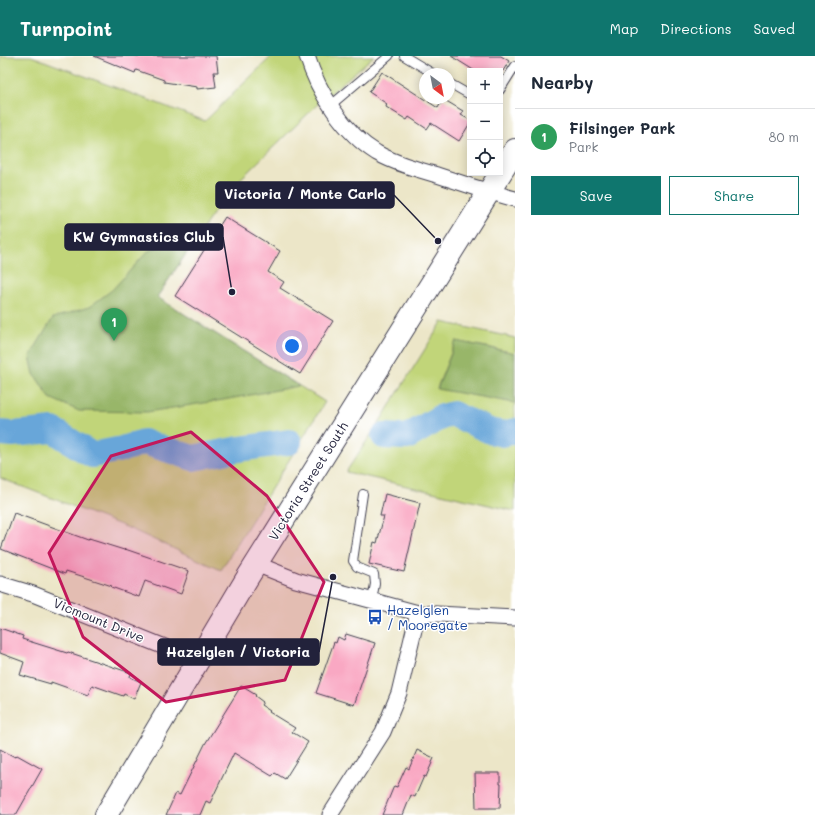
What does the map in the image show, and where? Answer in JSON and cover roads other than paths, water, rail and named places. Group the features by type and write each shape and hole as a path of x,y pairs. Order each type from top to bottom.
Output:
{"main road":[{"name":"Victoria Street South","path":"106,815 197,660 256,564 515,150"}],"street":[{"path":"308,56 326,101 342,122 356,136 376,152 402,164 515,199"},
{"path":"256,564 296,580 418,612 515,618"},
{"name":"Vicmount Drive","path":"0,584 33,594 197,660"},
{"path":"330,815 383,732 399,693 418,612"}],"lane":[{"path":"330,106 389,56"},
{"path":"404,56 424,68"},
{"path":"503,85 515,66"},
{"path":"455,86 467,93"},
{"path":"363,494 353,561 357,566 374,574 375,584 372,600"}],"waterway":[{"path":"384,436 407,437 441,417 453,414 490,431 503,434 515,431"},
{"path":"0,433 13,434 53,430 92,455 122,449 144,442 193,458 239,449 289,442"}],"place":[{"name":"Victoria / Monte Carlo","path":"438,241"},
{"name":"KW Gymnastics Club","path":"232,292"},
{"name":"Filsinger Park","path":"114,341"},
{"name":"Hazelglen / Victoria","path":"333,577"},
{"name":"Hazelglen / Mooregate","path":"375,617"}]}
